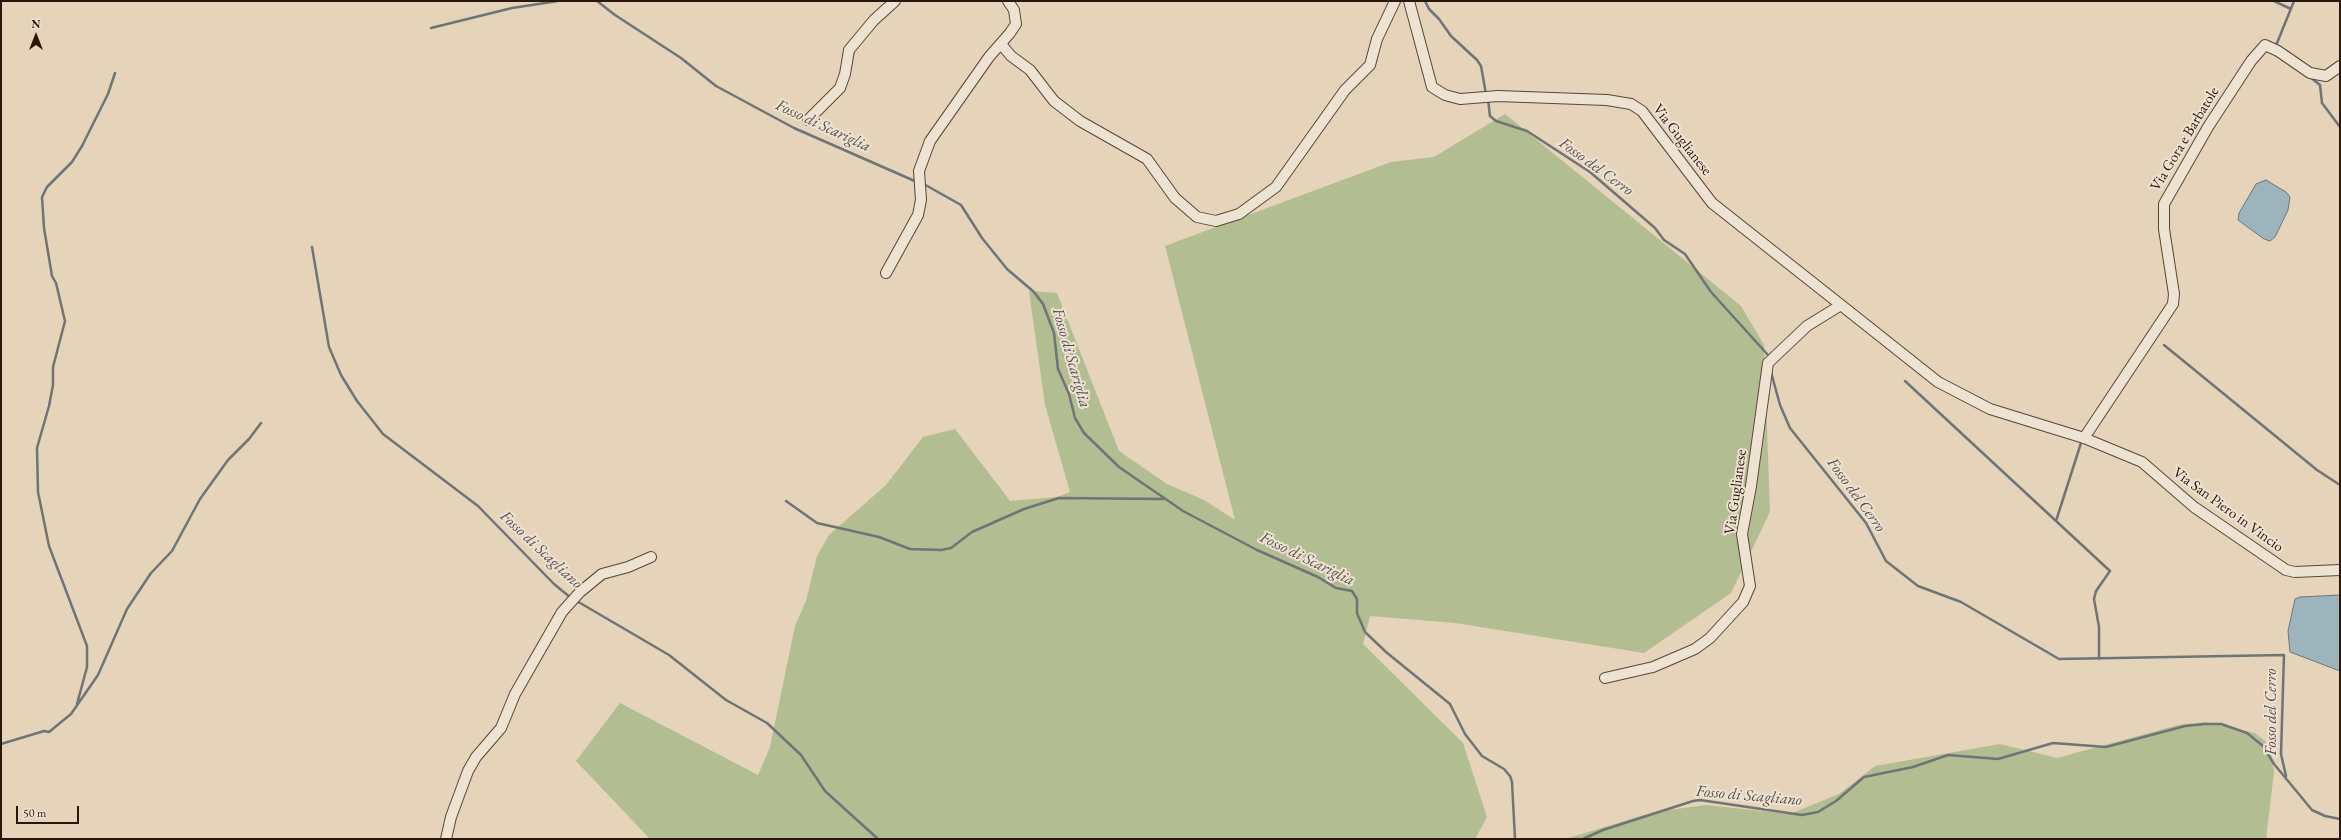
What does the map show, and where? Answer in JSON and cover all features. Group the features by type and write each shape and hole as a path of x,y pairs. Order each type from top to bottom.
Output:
{"street":[{"path":"808,120 840,88 845,74 849,50 874,20 895,1"},
{"path":"886,273 918,215 921,200 919,171 930,142 989,57 1010,33 1016,19 1014,10 1008,1"},
{"path":"1001,44 1012,56 1030,70 1054,101 1080,121 1147,159 1175,198 1197,217 1216,221 1239,214 1276,187 1346,90 1370,65 1377,39 1395,1"},
{"name":"Via Guglianese","path":"1409,1 1432,87 1445,95 1460,99 1498,96 1607,100 1631,104 1642,111 1712,203 1938,382 1990,408 2084,438"},
{"name":"Via Gora e Barbatole","path":"2084,438 2173,304 2174,294 2164,229 2164,204 2208,127 2251,61 2265,45 2278,51 2310,73 2326,76 2340,66"},
{"name":"Via Guglianese","path":"1605,678 1653,667 1694,649 1710,638 1743,602 1750,586 1742,534 1752,486 1768,363 1807,326 1841,305"},
{"name":"Via San Piero in Vincio","path":"2084,438 2142,462 2194,506 2286,570 2295,572 2340,570"},
{"path":"446,839 451,817 468,771 476,757 501,728 515,694 562,612 580,592 602,574 628,567 651,557"}],"green space":[{"path":"1505,114 1741,306 1764,345 1770,512 1731,593 1644,653 1455,623 1370,616 1363,644 1463,743 1487,817 1475,839 650,839 576,761 620,703 758,775 770,747 795,626 806,601 817,556 829,535 886,485 923,437 955,429 1010,501 1057,497 1070,492 1045,405 1029,291 1057,293 1119,451 1167,484 1204,500 1235,520 1165,246 1391,162 1434,157"},
{"path":"2205,722 2255,733 2265,741 2271,752 2274,772 2266,839 1565,839 1654,812 1706,805 1790,814 1839,794 1875,766 2000,744 2057,758 2178,725"}],"water":[{"path":"2266,180 2286,192 2290,197 2288,210 2275,237 2270,241 2264,239 2238,220 2239,213 2256,184"},
{"path":"2340,595 2340,671 2290,652 2288,631 2295,599 2300,597"}],"waterway":[{"path":"431,28 512,8 558,1"},
{"name":"Fosso di Scariglia","path":"597,1 615,15 681,58 716,86 794,128 917,182"},
{"name":"Fosso del Cerro","path":"1425,1 1429,9 1439,19 1451,36 1477,60 1481,66 1486,94"},
{"path":"2274,1 2291,9"},
{"path":"2275,48 2294,1"},
{"path":"77,704 87,667 87,646 49,546 38,492 37,448 49,406 53,385 53,367 65,321 56,283 52,276 44,228 42,197 47,187 72,162 82,146 108,94 115,73"},
{"path":"2310,77 2320,85 2322,103 2340,127"},
{"name":"Fosso del Cerro","path":"1488,99 1490,116 1496,121 1527,131 1590,172 1655,228 1664,240 1685,254 1711,292 1768,355"},
{"name":"Fosso di Scariglia","path":"922,183 961,205 982,238 1007,269 1034,292 1043,304 1054,333 1058,369 1069,394 1075,418 1084,433 1119,467 1183,511 1257,550 1318,577 1336,588 1352,591 1357,599 1357,613 1365,632 1386,652 1450,704 1465,734 1482,756 1504,769 1510,776 1512,782 1515,839"},
{"name":"Fosso di Scagliano","path":"312,247 329,347 341,375 357,401 383,434 478,506 554,584 571,598"},
{"path":"2164,345 2317,470 2340,485"},
{"path":"1771,372 1780,405 1790,428 1866,523 1886,561 1918,586 1961,602 2059,659 2284,655 2281,754 2286,776"},
{"path":"1905,381 2110,571 2096,591 2094,599 2099,627 2099,659"},
{"path":"1,744 44,731 49,732 71,714 98,675 127,609 151,573 172,551 200,499 228,460 249,439 261,423"},
{"path":"2056,521 2081,443"},
{"path":"786,501 817,523 879,537 910,549 941,550 951,548 972,532 1024,509 1059,498 1163,499"},
{"name":"Fosso di Scagliano","path":"575,600 669,655 726,700 767,723 801,755 825,791 878,839"},
{"name":"Fosso di Scagliano","path":"1583,839 1603,830 1693,801 1700,800 1802,815 1818,812 1836,801 1864,777 1913,767 1948,755 1998,759 2053,743 2106,747 2185,726 2205,724 2221,724 2247,733 2263,746 2274,764 2312,810 2325,816 2340,819"}]}
